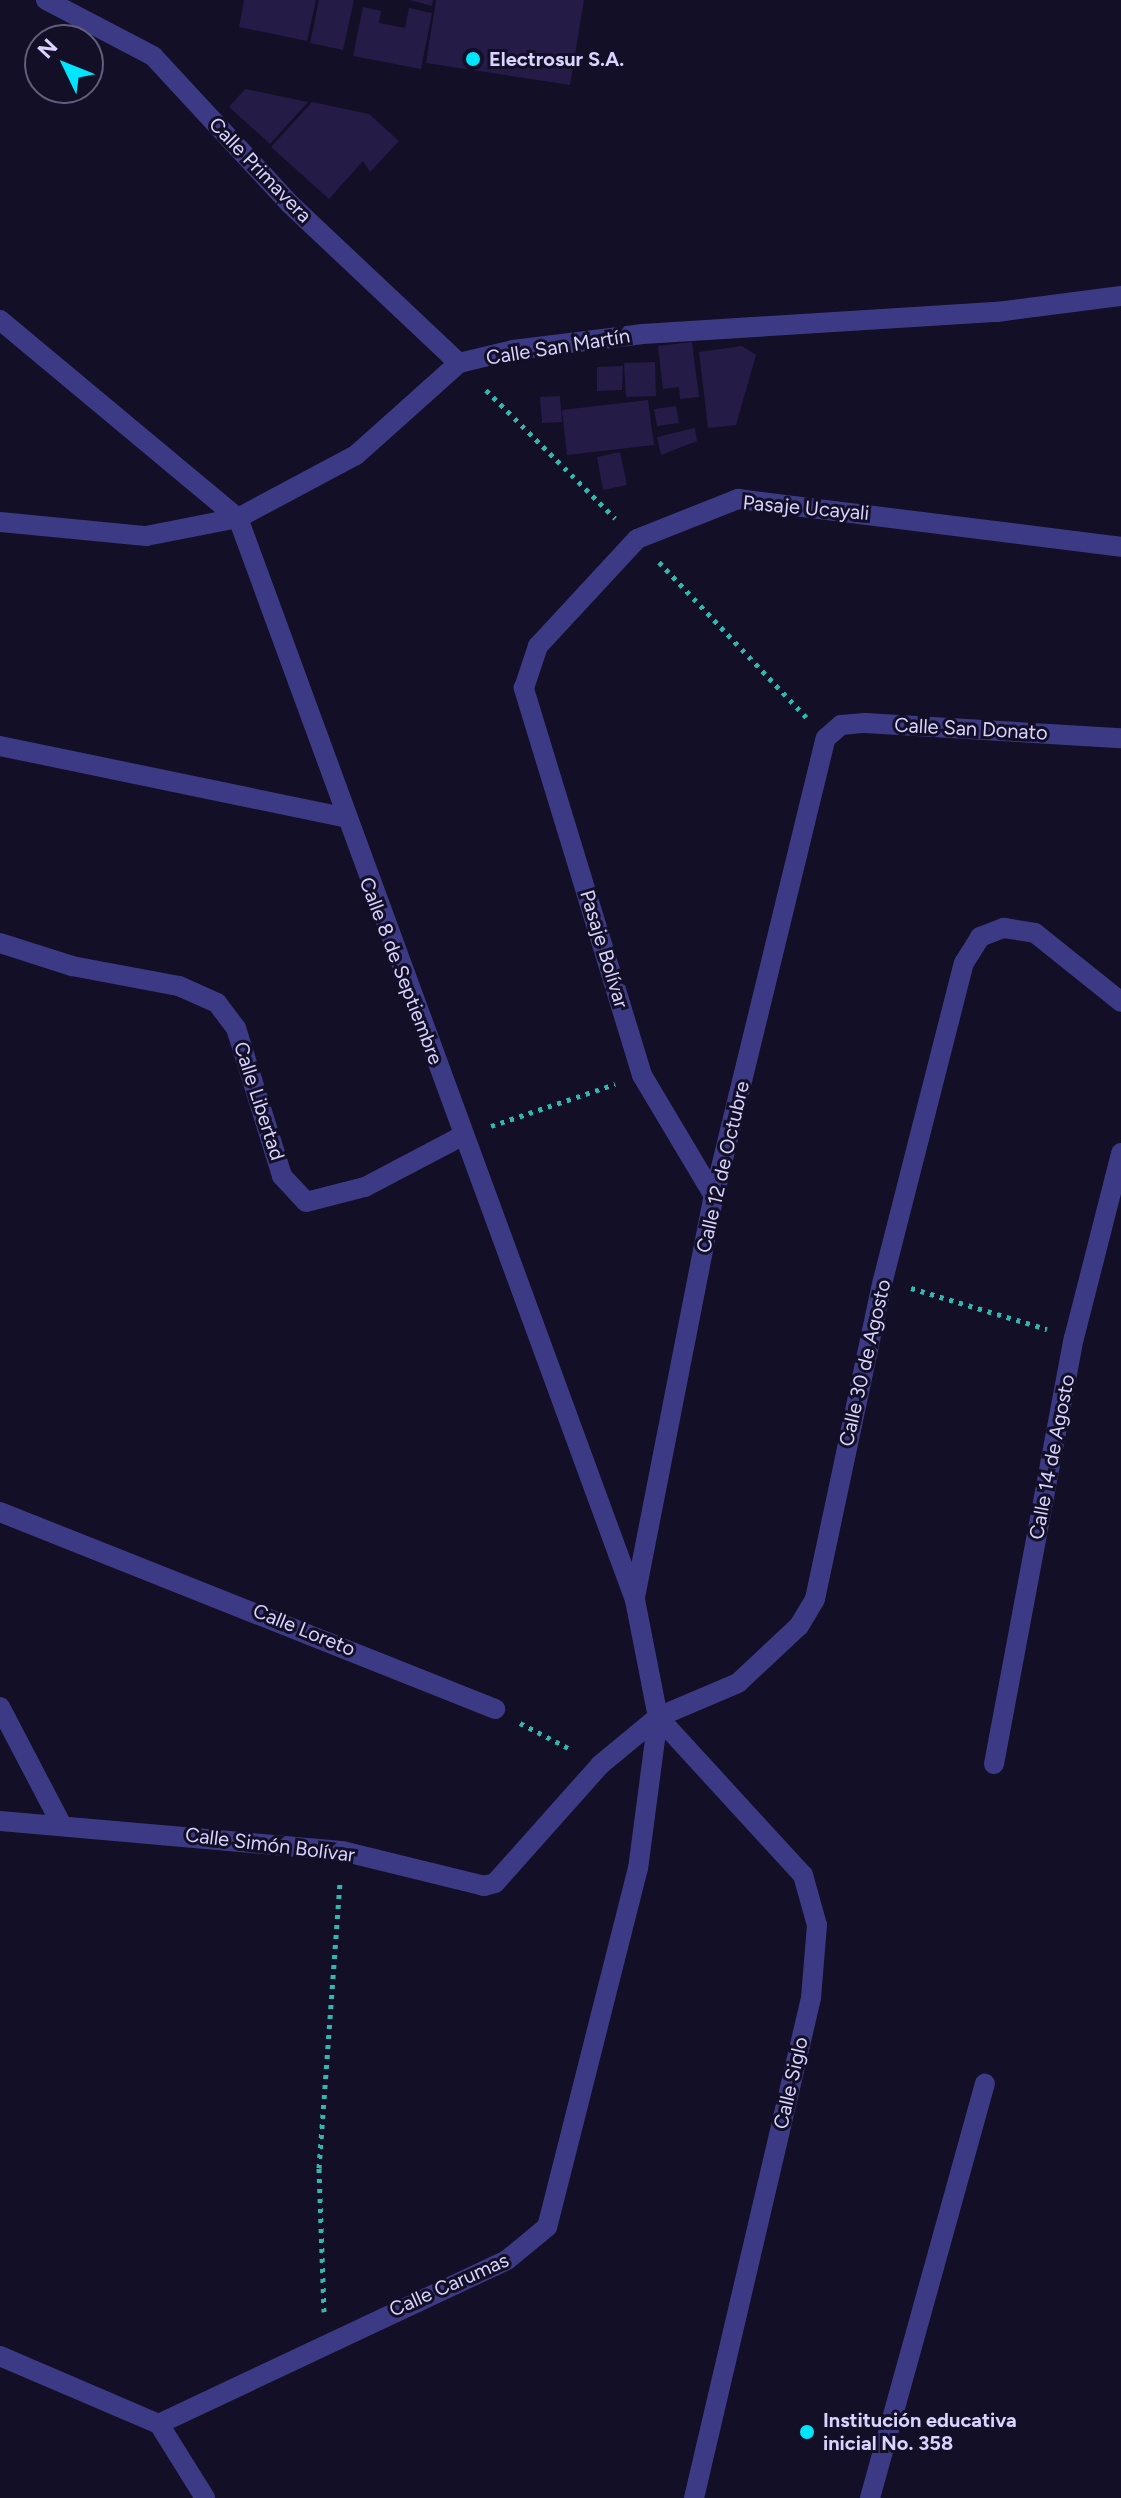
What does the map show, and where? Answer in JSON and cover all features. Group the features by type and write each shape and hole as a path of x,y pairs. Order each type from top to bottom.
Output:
{"street":[{"name":"Calle Primavera","path":"46,0 153,56 290,204 459,363"},
{"name":"Calle San Martín","path":"0,522 146,536 238,518 356,455 459,363 643,334 997,312 1121,296"},
{"path":"0,320 238,518"},
{"name":"Pasaje Ucayali","path":"524,688 538,646 637,539 738,499 1121,547"},
{"name":"Calle 8 de Septiembre","path":"238,518 342,817 464,1135 635,1600 658,1717"},
{"name":"Pasaje Bolívar","path":"524,688 642,1075 714,1196"},
{"name":"Calle San Donato","path":"826,738 841,725 865,723 1121,738"},
{"name":"Calle 12 de Octubre","path":"635,1600 714,1196 826,738"},
{"path":"0,746 342,817"},
{"name":"Calle 30 de Agosto","path":"658,1717 738,1683 799,1626 815,1599 883,1280 964,963 980,937 1004,928 1035,933 1121,1002"},
{"name":"Calle Libertad","path":"0,943 72,966 179,986 217,1003 236,1028 282,1176 306,1202 365,1187 464,1135"},
{"name":"Calle 14 de Agosto","path":"994,1764 1074,1338 1121,1153"},
{"name":"Calle Loreto","path":"0,1512 495,1709"},
{"path":"0,1707 60,1822"},
{"name":"Calle Simón Bolívar","path":"0,1821 60,1822 342,1851 484,1886 495,1883 600,1765 658,1717"},
{"name":"Calle Carumas","path":"159,2424 325,2341 507,2260 547,2227 638,1868 658,1717"},
{"name":"Calle Siglo","path":"658,1717 803,1875 817,1925 811,1998 694,2498"},
{"path":"870,2498 985,2084"},
{"path":"0,2356 159,2424 205,2498"}],"path":[{"path":"464,1135 642,1075"},
{"path":"883,1280 1074,1338"},
{"path":"495,1709 600,1765"},
{"path":"325,2341 319,2168 342,1851"}],"building":[{"path":"244,0 316,0 307,41 239,27"},
{"path":"319,0 354,0 343,50 310,43"},
{"path":"409,0 433,0 432,6"},
{"path":"436,0 584,0 570,85 426,63"},
{"path":"363,7 381,11 379,23 405,28 409,8 432,13 421,69 353,56"},
{"path":"245,89 308,102 270,144 229,107"},
{"path":"312,102 369,114 399,141 370,172 363,161 329,199 271,147"},
{"path":"692,342 699,397 680,399 679,387 663,389 658,346"},
{"path":"742,346 756,355 736,425 708,428 699,352"},
{"path":"655,362 656,396 626,397 624,363"},
{"path":"623,366 622,390 597,391 597,367"},
{"path":"560,396 562,422 542,423 540,397"},
{"path":"648,400 654,445 567,455 562,410"},
{"path":"676,406 679,423 657,426 654,409"},
{"path":"695,428 697,441 661,455 657,437"},
{"path":"620,452 627,485 603,490 597,457"}],"place":[{"name":"Electrosur S.A.","path":"473,59"},
{"name":"Institución educativa inicial No. 358","path":"807,2432"}]}
